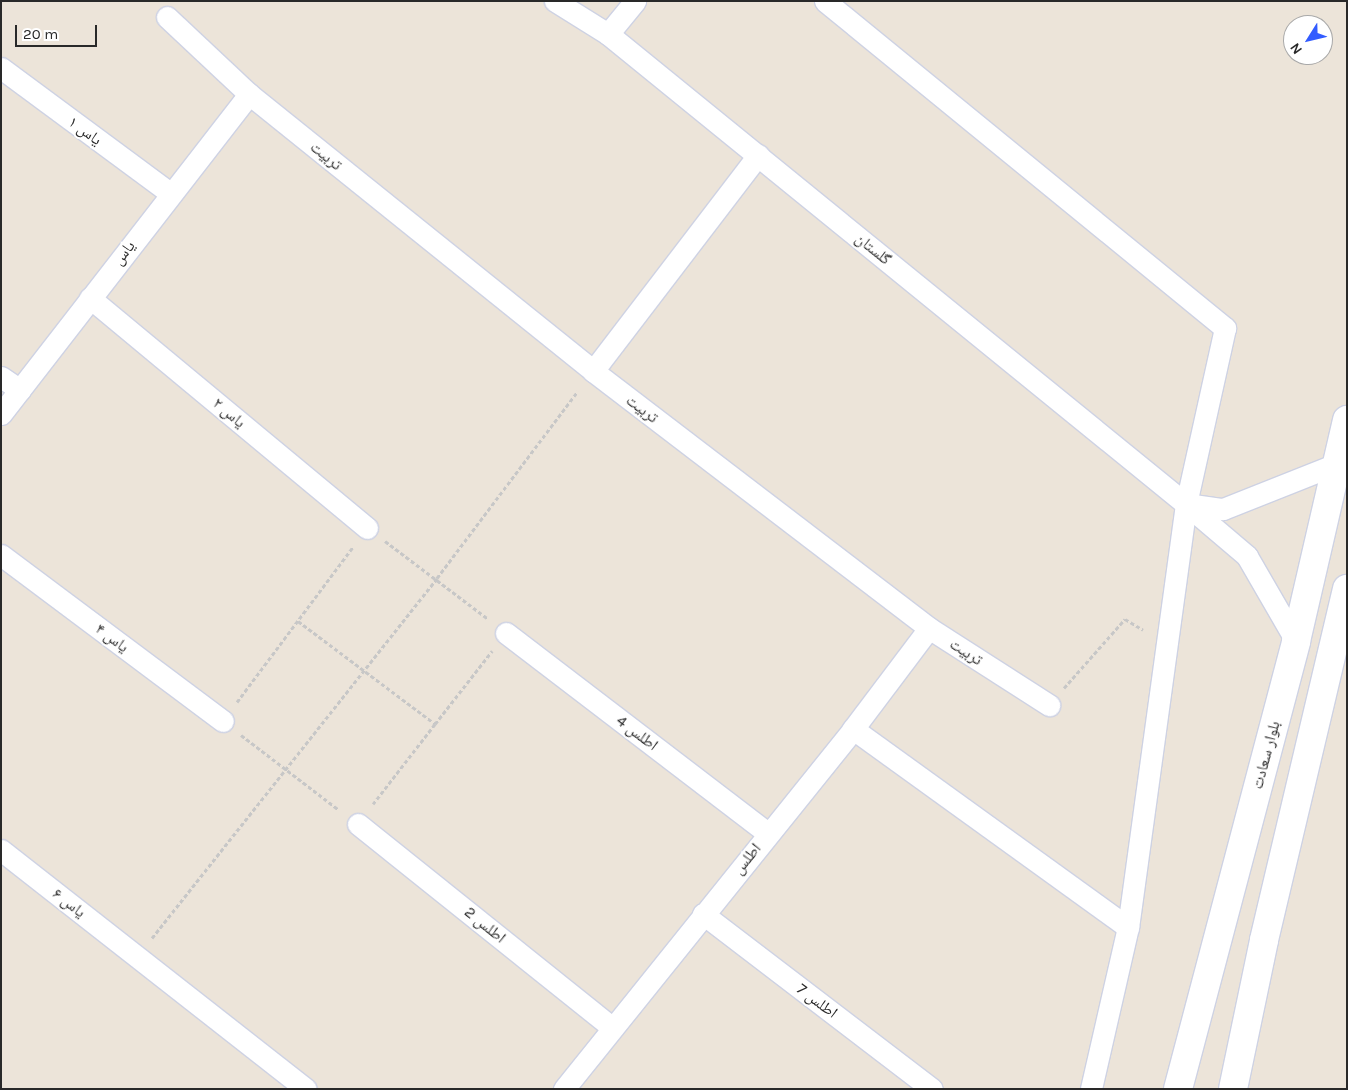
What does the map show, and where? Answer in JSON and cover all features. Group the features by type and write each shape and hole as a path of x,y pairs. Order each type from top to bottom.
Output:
{"street":[{"name":"گلستان","path":"555,1 608,34 1186,504 1247,556 1296,641"},
{"path":"608,34 635,1"},
{"path":"824,1 1225,328 1186,504 1128,927 1091,1089"},
{"name":"تربیت","path":"167,17 249,94 593,371 929,628 1049,705"},
{"name":"یاس ۱","path":"1,68 170,193"},
{"name":"یاس","path":"1,414 170,193 249,94"},
{"path":"593,371 758,155"},
{"name":"یاس ۲","path":"90,298 368,528"},
{"path":"1,376 20,390"},
{"name":"بلوار سعادت","path":"1178,1089 1296,641 1347,420"},
{"path":"1186,504 1223,509 1336,464"},
{"name":"یاس ۴","path":"1,555 223,721"},
{"path":"1233,1089 1264,940 1347,589"},
{"name":"اطلس","path":"564,1089 611,1027 853,729 929,628"},
{"name":"اطلس 4","path":"506,633 768,833"},
{"path":"853,729 1128,927"},
{"name":"اطلس 2","path":"358,824 611,1027"},
{"name":"یاس ۶","path":"1,850 306,1089"},
{"name":"اطلس 7","path":"703,914 932,1089"}],"path":[{"path":"137,956 437,578 593,371"},
{"path":"368,528 437,578 506,633 358,824 223,721 368,528"},
{"path":"1049,705 1126,619 1167,645"},
{"path":"298,621 435,724"}]}
